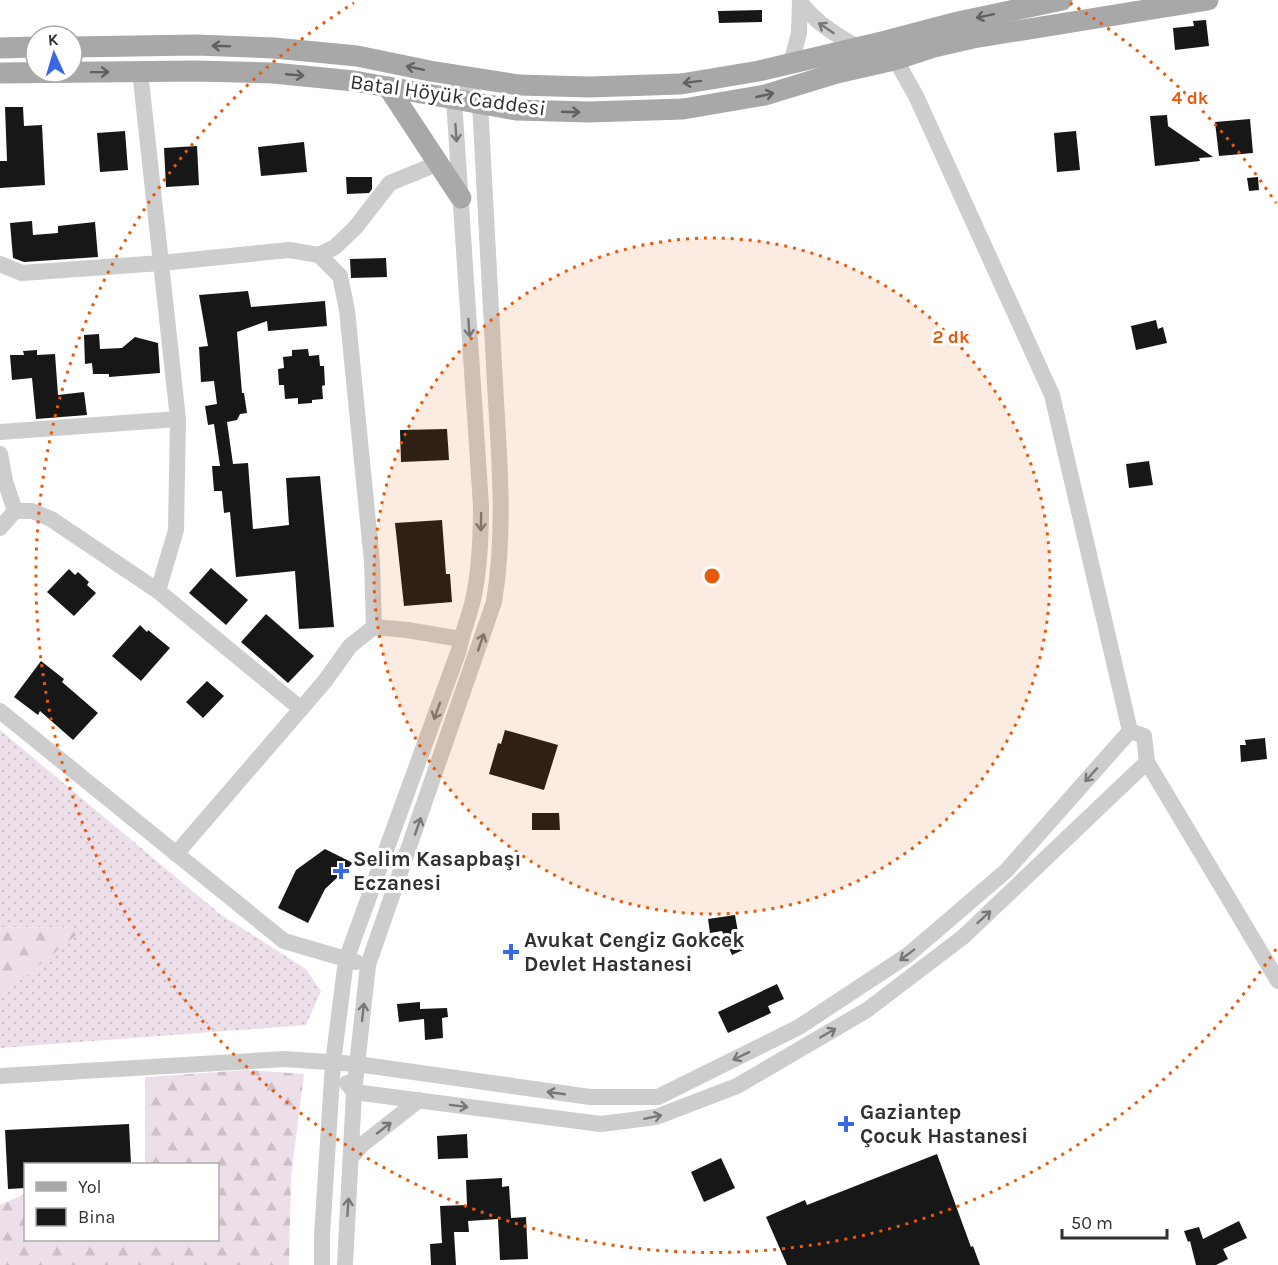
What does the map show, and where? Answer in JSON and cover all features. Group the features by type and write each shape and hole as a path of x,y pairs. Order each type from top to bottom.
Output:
{"main road":[{"name":"Batal Höyük Caddesi","path":"0,73 140,71 273,73 354,81 516,110 589,112 683,109 765,95 837,74 958,21 1062,0"},
{"name":"Batal Höyük Caddesi","path":"84,47 196,45 274,48 357,56 519,85 589,87 681,84 716,79 857,47 890,51 934,47 973,38 1208,0"},
{"path":"0,48 24,47"},
{"path":"388,87 461,198"}],"street":[{"path":"800,1 823,27 857,47"},
{"path":"791,63 799,33 800,1"},
{"path":"890,51 916,96 1052,395 1130,732"},
{"path":"140,71 178,419 176,531 158,591"},
{"path":"322,1265 333,1063 346,960 461,639 478,572 482,506 454,100 462,76"},
{"path":"345,1265 354,1092 368,965 494,602 499,576 501,480 480,104 462,76"},
{"path":"319,255 335,247 355,228 390,183 439,163"},
{"path":"0,264 22,273 161,263 289,250 319,255 340,276 347,310 372,562 374,627"},
{"path":"0,432 178,419"},
{"path":"0,454 4,481 15,510"},
{"path":"15,510 32,511 51,519 158,591 301,709"},
{"path":"0,528 15,510"},
{"path":"176,854 325,681 350,645 374,627 461,639"},
{"path":"0,711 284,941 368,965"},
{"path":"1130,732 1144,736 1147,762 1278,981"},
{"path":"0,1076 284,1059 357,1064 590,1097 658,1097 799,1027 908,955 1006,871 1130,732"},
{"path":"333,1063 354,1092 601,1124 656,1117 738,1086 867,1010 963,937 1147,762"},
{"path":"351,1157 363,1144 418,1100"}],"green space":[{"path":"0,730 220,914 306,969 321,991 306,1025 0,1048 0,997 84,928 0,927"},
{"path":"0,927 85,928 0,997"},
{"path":"248,1070 304,1074 291,1177 289,1265 0,1265 0,1205 24,1194 24,1241 219,1241 219,1163 145,1163 145,1077"}],"building":[{"path":"762,10 762,22 719,23 718,11"},
{"path":"1206,20 1209,46 1175,50 1173,28 1194,26 1193,21"},
{"path":"5,107 23,107 24,126 42,125 45,185 0,188 0,161 7,161"},
{"path":"1167,115 1168,126 1213,157 1199,158 1200,161 1155,166 1150,116"},
{"path":"1250,119 1253,153 1219,156 1215,122"},
{"path":"125,131 128,170 100,172 97,133"},
{"path":"1076,131 1080,170 1057,172 1054,133"},
{"path":"304,142 307,172 261,176 258,147"},
{"path":"197,146 199,185 166,187 164,148"},
{"path":"346,177 372,177 372,189 369,193 347,194"},
{"path":"1258,177 1259,190 1249,191 1247,178"},
{"path":"32,221 33,235 58,233 58,226 95,222 98,257 24,262 13,258 10,223"},
{"path":"386,258 387,277 351,278 350,259"},
{"path":"248,291 251,307 325,301 327,326 268,331 267,321 237,332 242,393 244,393 247,413 240,414 237,420 227,422 233,464 248,463 253,529 289,525 286,478 320,476 334,627 299,629 295,571 236,577 230,512 224,513 222,491 214,491 212,466 220,466 214,424 208,425 205,406 217,404 214,381 201,382 199,347 208,346 199,295"},
{"path":"1156,320 1158,329 1163,327 1167,343 1136,350 1131,326"},
{"path":"99,334 100,349 122,348 135,337 158,343 160,373 109,377 109,374 93,374 92,363 85,364 84,335"},
{"path":"308,349 309,356 319,355 320,366 324,366 323,399 298,404 298,398 285,399 284,385 279,385 278,369 284,368 283,357 292,356 292,350"},
{"path":"37,350 37,355 55,354 58,395 84,392 87,415 36,419 32,378 12,380 10,355 24,355 23,351"},
{"path":"447,429 449,460 401,462 400,430"},
{"path":"1149,461 1153,485 1129,488 1126,464"},
{"path":"442,520 446,574 450,574 452,602 404,606 395,523"},
{"path":"211,568 248,600 226,625 189,593"},
{"path":"69,569 75,575 78,572 89,582 87,585 96,593 74,616 47,592"},
{"path":"266,614 314,656 288,683 241,642"},
{"path":"140,625 170,648 141,681 112,656"},
{"path":"41,661 64,679 62,682 98,713 73,740 40,711 38,715 14,697"},
{"path":"207,681 224,696 203,718 186,702"},
{"path":"505,730 558,745 544,790 489,774 498,743 501,744"},
{"path":"1265,738 1267,759 1241,762 1240,745 1246,745 1245,740"},
{"path":"532,813 559,813 560,830 532,830"},
{"path":"325,849 353,863 325,889 308,923 278,908 296,870"},
{"path":"735,915 738,932 745,949 732,955 722,931 710,933 708,919"},
{"path":"777,984 784,999 768,1006 771,1013 728,1033 718,1012"},
{"path":"420,1002 420,1009 447,1008 448,1017 442,1018 443,1038 425,1040 424,1019 399,1022 397,1004"},
{"path":"129,1124 131,1163 24,1163 24,1188 8,1189 5,1130"},
{"path":"467,1134 468,1158 438,1159 437,1136"},
{"path":"937,1154 971,1247 973,1246 980,1265 787,1265 766,1217 805,1200 807,1205"},
{"path":"721,1158 735,1188 704,1202 691,1172"},
{"path":"502,1178 502,1187 509,1186 511,1218 526,1217 528,1259 500,1260 498,1219 468,1221 469,1232 454,1232 456,1265 431,1265 430,1244 442,1243 440,1206 467,1205 466,1180"},
{"path":"1239,1221 1247,1238 1223,1249 1228,1259 1216,1265 1196,1265 1190,1241 1188,1242 1184,1231 1199,1227 1203,1239"}],"place":[{"name":"Selim Kasapbaşı Eczanesi","path":"341,871"},
{"name":"Avukat Cengiz Gokcek Devlet Hastanesi","path":"511,952"},
{"name":"Gaziantep Çocuk Hastanesi","path":"846,1124"}]}
